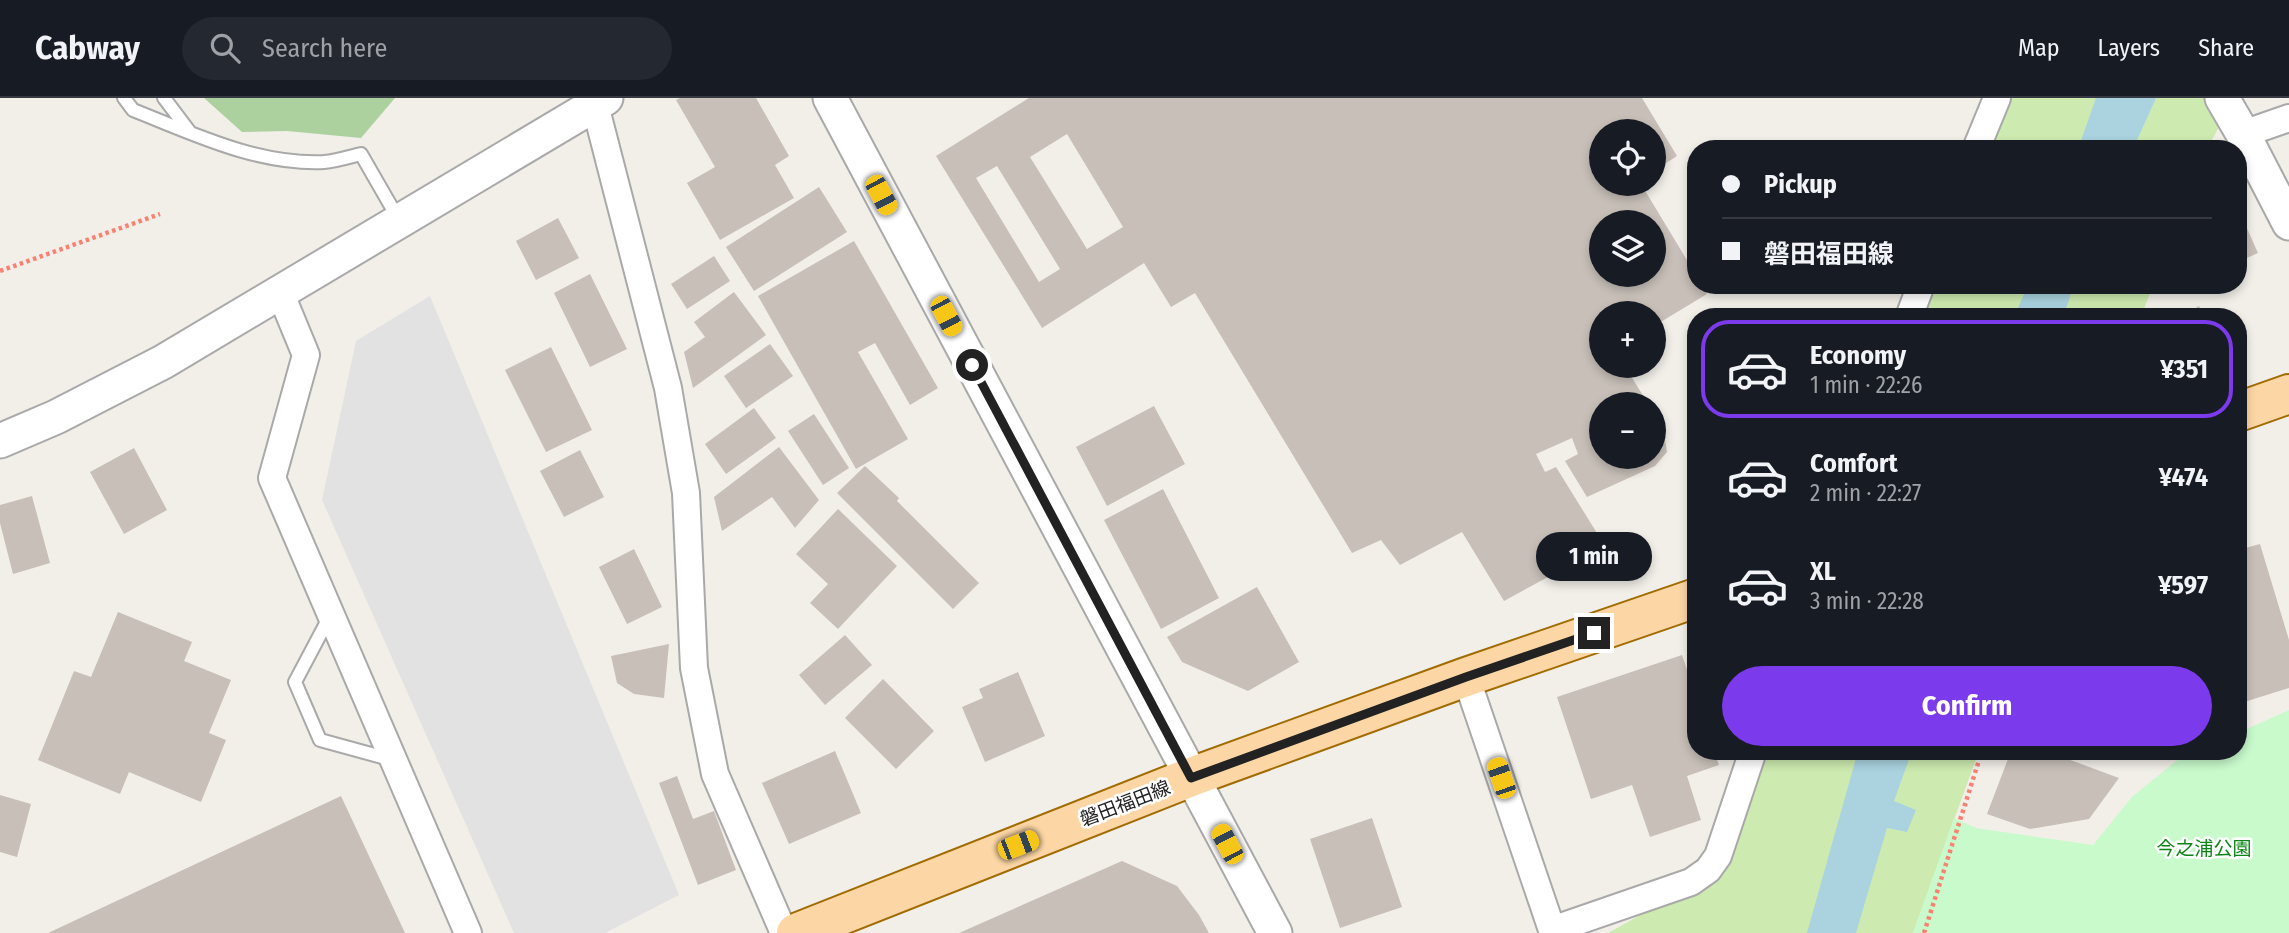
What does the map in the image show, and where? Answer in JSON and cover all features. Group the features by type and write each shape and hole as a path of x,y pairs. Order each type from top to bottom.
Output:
{"main road":[{"path":"2247,409 2289,394"},
{"name":"磐田福田線","path":"796,933 1191,778 1466,677 1687,601"}],"street":[{"path":"830,98 1275,933"},
{"path":"1980,140 1997,98"},
{"path":"0,441 56,417 163,362 600,101 668,388 686,493 694,668 715,774 784,933"},
{"path":"2231,109 2289,118"},
{"path":"2231,109 2247,140"},
{"path":"2247,140 2289,223"},
{"path":"280,292 306,355 272,478 468,933"},
{"path":"1466,677 1552,930 1690,882 1708,870 1718,856 1750,760"}],"lane":[{"path":"124,98 133,110 240,152 325,162 361,154 399,220"},
{"path":"164,98 191,133"},
{"path":"331,614 295,682 320,740 394,760"}],"path":[{"path":"0,271 160,215"},
{"path":"1924,933 1979,760"}],"green space":[{"path":"204,98 395,98 361,138 287,131 242,132"},
{"path":"1996,98 2235,98 2212,140 1975,140"},
{"path":"1908,294 2150,294 2144,308 1904,308"},
{"name":"今之浦公園","path":"2289,710 2289,933 1913,933 1954,818 1976,828 2093,845 2132,797 2176,761 2247,760 2247,729"},
{"path":"1754,760 1976,760 1913,933 1608,933 1693,886"}],"shaded area":[{"path":"430,296 679,895 605,933 514,933 322,500 356,341"}],"water":[{"path":"2096,98 2156,98 2137,140 2081,140"},
{"path":"2024,294 2071,294 2066,308 2018,308"},
{"path":"1855,760 1909,760 1894,801 1916,810 1907,832 1887,828 1856,933 1807,933"}],"building":[{"path":"756,98 789,156 775,165 794,198 720,240 687,183 715,167 676,100"},
{"path":"1029,98 1642,98 1655,119 1589,119 1589,196 1648,196 1657,210 1589,210 1589,287 1666,287 1666,225 1687,260 1687,294 1707,294 1666,319 1666,301 1589,301 1589,378 1632,378 1641,392 1589,392 1589,469 1648,469 1587,497 1565,461 1578,454 1572,438 1536,454 1545,472 1556,467 1605,546 1504,601 1462,532 1400,565 1381,540 1352,553 1195,293 1171,307 1144,263 1042,328 936,156","holes":["1067,134 1123,227 1087,249 1030,157","997,166 1060,269 1039,282 976,178"]},
{"path":"1666,138 1677,156 1666,163"},
{"path":"819,187 847,232 754,291 726,247"},
{"path":"558,218 579,258 536,280 516,241"},
{"path":"2247,228 2258,253 2247,258"},
{"path":"854,241 938,388 910,405 875,343 858,352 908,439 856,469 758,296"},
{"path":"714,256 730,281 687,309 671,284"},
{"path":"590,274 627,349 590,367 554,293"},
{"path":"734,292 766,335 693,388 684,352 705,337 694,322"},
{"path":"770,344 793,376 746,408 724,376"},
{"path":"551,347 592,430 546,452 505,370"},
{"path":"1154,406 1185,464 1107,506 1076,447"},
{"path":"754,408 776,438 726,474 705,444"},
{"path":"814,414 849,468 823,485 788,431"},
{"path":"779,447 819,500 795,528 772,497 722,531 714,497"},
{"path":"134,448 167,510 124,534 90,472"},
{"path":"580,450 604,497 564,517 540,471"},
{"path":"865,466 979,583 953,609 837,493"},
{"path":"1163,489 1219,598 1161,629 1104,520"},
{"path":"32,496 50,563 13,574 0,523 0,505"},
{"path":"838,509 897,566 838,629 810,603 828,584 796,554"},
{"path":"2260,544 2289,640 2289,688 2247,701 2247,548"},
{"path":"634,549 662,607 627,624 599,567"},
{"path":"1257,587 1299,662 1248,691 1182,662 1167,637"},
{"path":"118,612 192,642 184,661 231,680 209,733 226,740 201,802 129,772 120,794 38,760 74,671 91,677"},
{"path":"845,635 872,665 825,705 799,675"},
{"path":"669,644 664,698 634,694 617,683 611,656"},
{"path":"1682,655 1687,670 1687,760 1717,760 1719,765 1687,776 1701,820 1650,837 1632,785 1591,799 1557,697"},
{"path":"1018,672 1045,736 985,762 962,707 983,698 979,689"},
{"path":"883,679 934,731 896,769 845,718"},
{"path":"835,751 861,813 789,844 762,783"},
{"path":"2008,760 2070,760 2119,778 2089,819 2030,829 1987,814"},
{"path":"677,776 693,819 714,811 736,870 698,885 659,783"},
{"path":"0,795 31,804 17,857 0,852"},
{"path":"341,796 405,933 48,933"},
{"path":"1372,818 1402,907 1340,928 1310,839"},
{"path":"1122,861 1177,886 1209,933 959,933"}],"route":[{"path":"972,365 1191,778 1594,633"}]}
